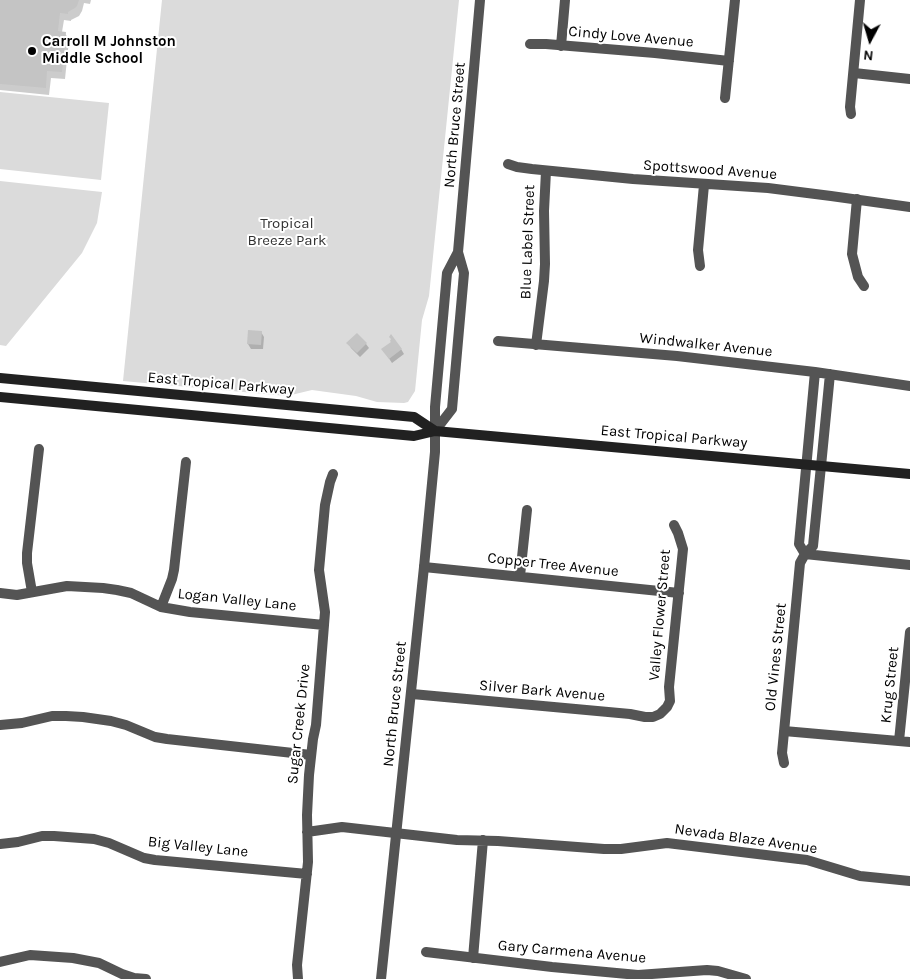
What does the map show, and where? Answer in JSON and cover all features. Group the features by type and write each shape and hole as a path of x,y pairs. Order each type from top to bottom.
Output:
{"main road":[{"name":"East Tropical Parkway","path":"0,378 414,418 435,431"},
{"name":"East Tropical Parkway","path":"0,396 414,436 435,431 910,474"}],"street":[{"name":"North Bruce Street","path":"435,431 452,409 464,273 458,252 480,0"},
{"path":"561,46 566,0"},
{"path":"725,98 735,0"},
{"path":"851,114 850,107 860,0"},
{"name":"Cindy Love Avenue","path":"530,44 729,61"},
{"path":"854,73 910,79"},
{"name":"Spottswood Avenue","path":"508,164 546,171 642,180 768,188 910,207"},
{"name":"Blue Label Street","path":"536,345 545,264 544,211 546,171"},
{"path":"700,266 698,250 704,185"},
{"path":"857,199 852,254 858,278 864,286"},
{"name":"North Bruce Street","path":"381,979 412,694 435,452 435,407 447,273 458,252"},
{"name":"Windwalker Avenue","path":"498,341 677,356 815,372 910,386"},
{"name":"Old Vines Street","path":"805,554 799,544 815,372"},
{"name":"Old Vines Street","path":"784,763 782,753 800,563 812,546 822,466 830,374"},
{"path":"32,592 27,563 39,449"},
{"path":"161,607 174,570 186,462"},
{"name":"Sugar Creek Drive","path":"298,979 297,965 308,862 307,798 316,725 325,612 319,570 325,505 333,474"},
{"path":"520,576 527,510"},
{"name":"Valley Flower Street","path":"667,707 670,701 669,687 683,549 674,526"},
{"path":"805,554 910,565"},
{"name":"Copper Tree Avenue","path":"424,566 679,593"},
{"name":"Logan Valley Lane","path":"0,594 17,595 67,586 117,590 131,593 161,607 190,612 324,624"},
{"name":"Krug Street","path":"899,741 910,632"},
{"name":"Silver Bark Avenue","path":"412,694 630,714 645,717 653,717 660,714 667,707"},
{"path":"0,725 22,723 52,716 83,717 111,721 155,737 167,739 311,754"},
{"path":"784,731 910,742"},
{"name":"Nevada Blaze Avenue","path":"307,832 342,827 457,840 483,840 604,849 621,849 667,843 807,860 860,876 910,881"},
{"name":"Big Valley Lane","path":"0,844 42,836 94,839 150,859 307,874"},
{"path":"473,958 483,840"},
{"name":"Gary Carmena Avenue","path":"426,952 638,975 707,970 746,979"},
{"path":"0,962 30,954 72,958 99,963 122,974 146,979"}],"green space":[{"name":"Tropical Breeze Park","path":"162,0 459,0 429,296 422,320 415,391 408,402 377,402 356,396 312,390 287,396 123,381"},
{"path":"0,92 109,103 101,180 0,169"},
{"path":"0,181 102,192 97,223 82,253 6,346 0,345"}],"building":[{"name":"Carroll M Johnston Middle School","path":"0,0 79,0 77,6 68,14 60,13 58,31 66,32 62,72 47,71 46,88 0,84"},
{"path":"248,330 262,331 261,345 247,344"},
{"path":"357,333 367,343 357,353 346,343"},
{"path":"391,334 402,349 389,359 381,349 391,342 389,337"}],"place":[{"name":"Carroll M Johnston Middle School","path":"32,51"}]}
